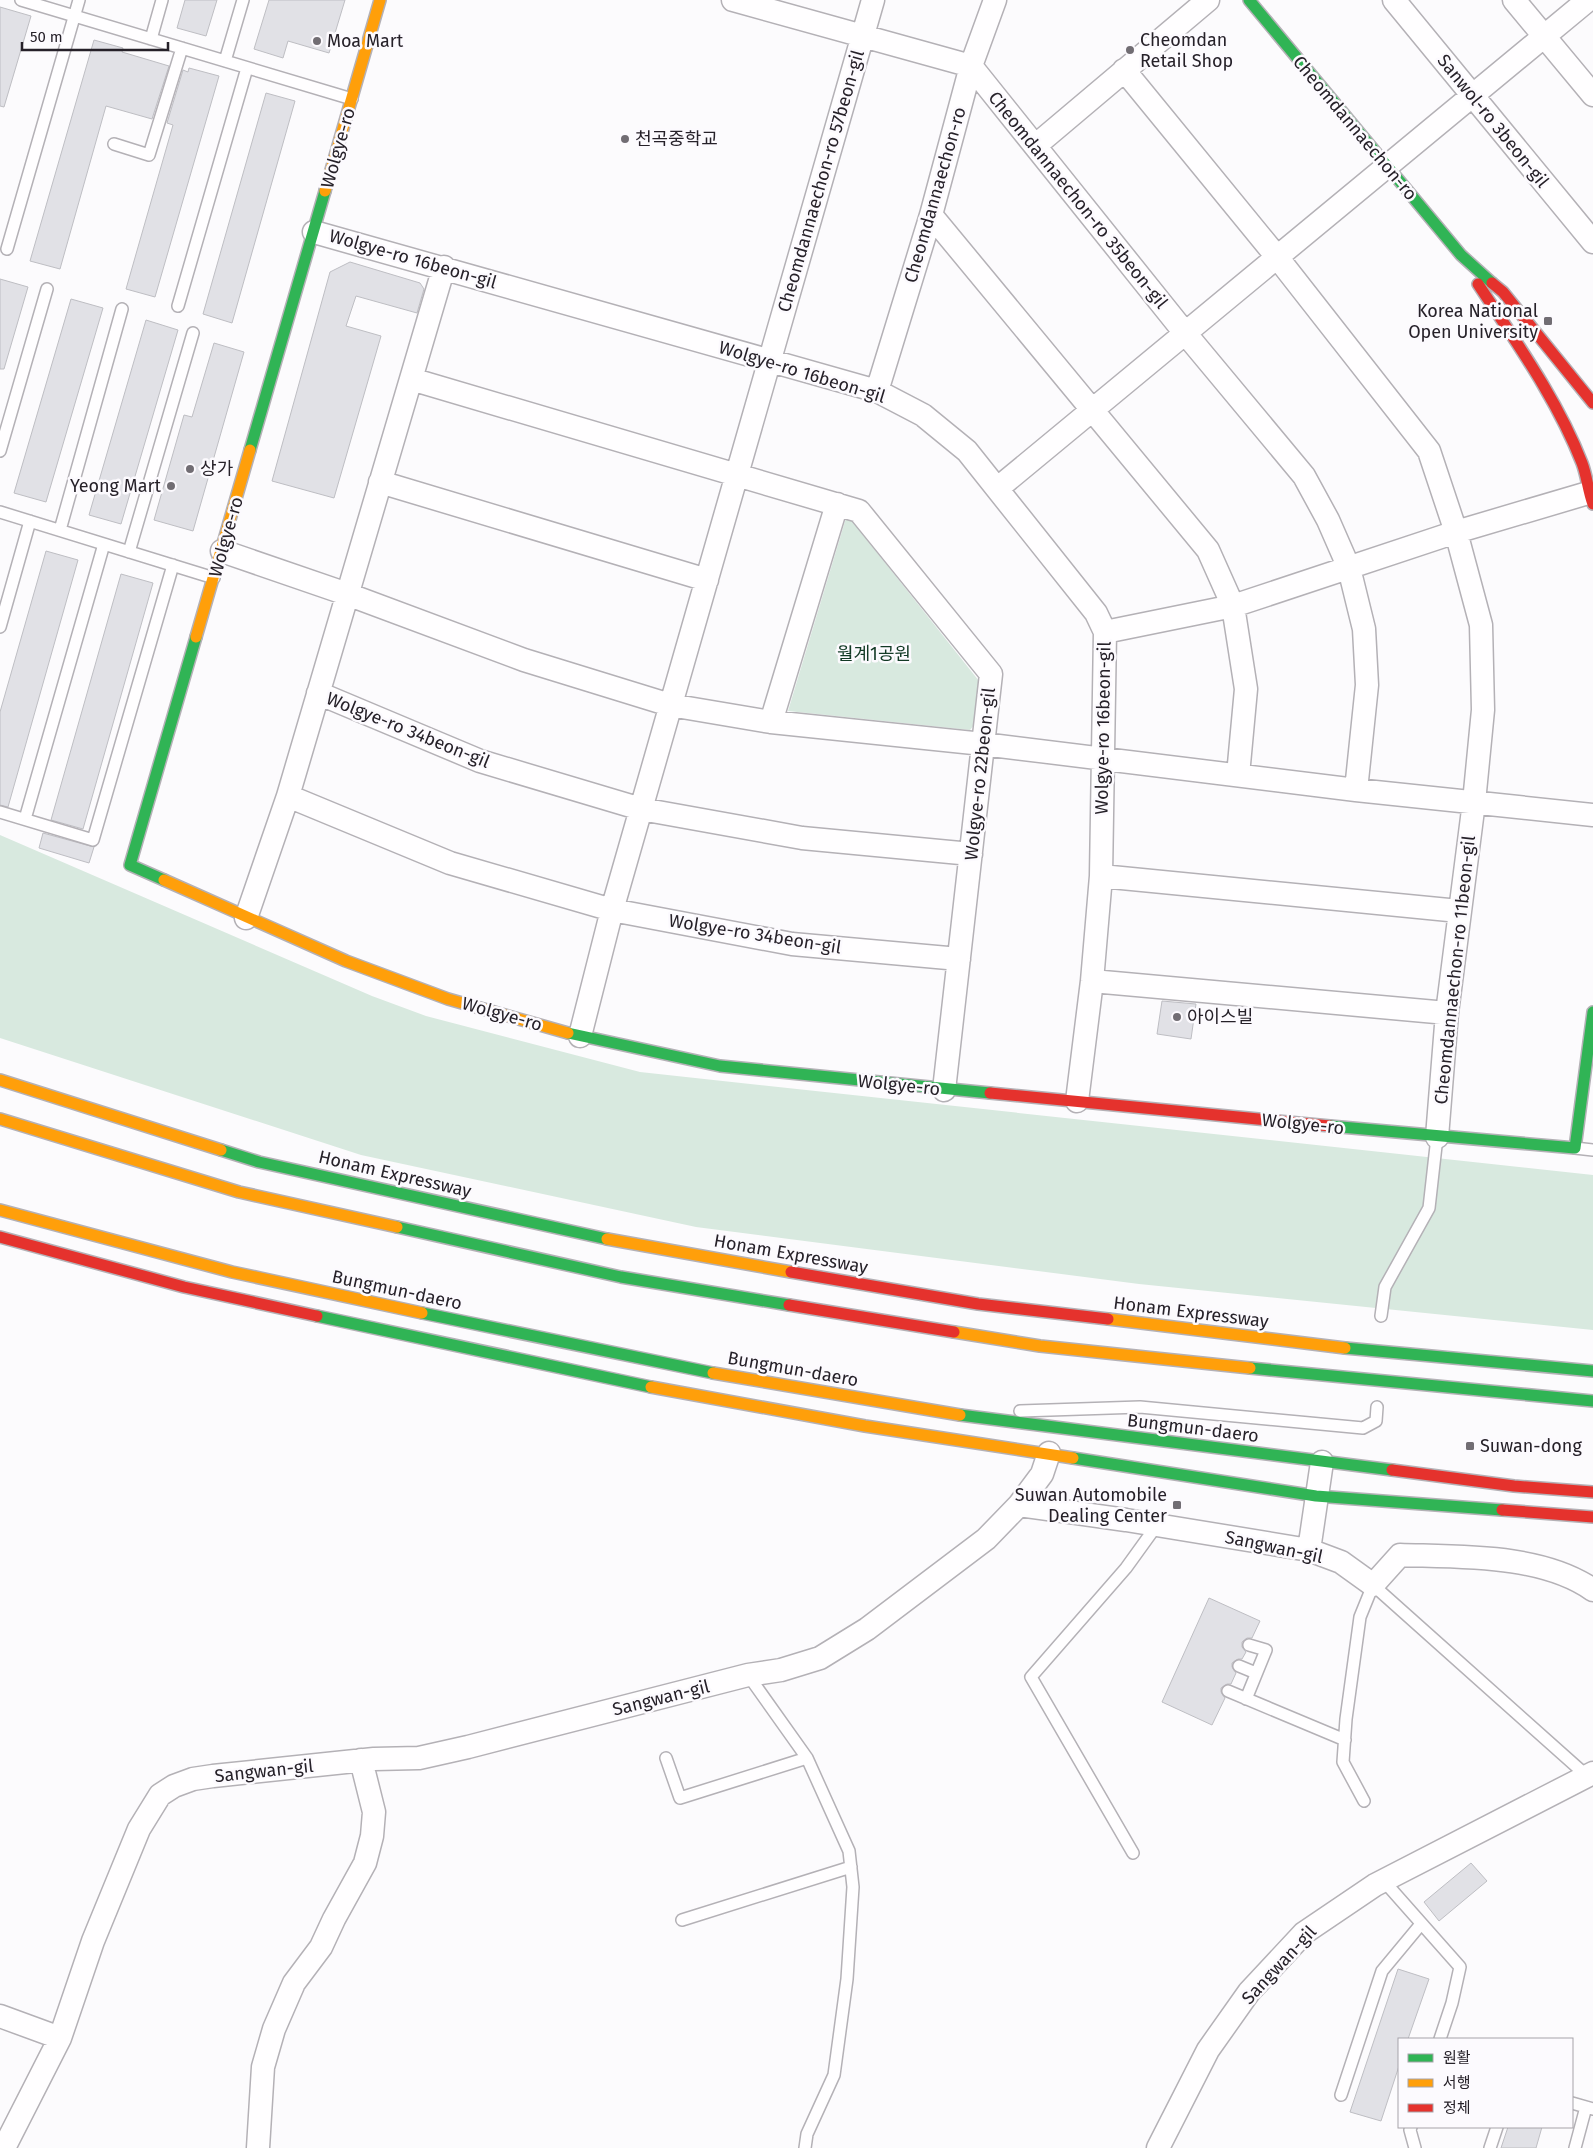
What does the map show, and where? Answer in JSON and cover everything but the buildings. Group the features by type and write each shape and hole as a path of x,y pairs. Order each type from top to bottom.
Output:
{"main road":[{"name":"Wolgye-ro","path":"380,0 130,866 346,961 448,999 580,1036 720,1066 944,1090 1077,1101 1437,1137 1575,1148"},
{"name":"Cheomdannaechon-ro","path":"1249,0 1461,255"},
{"path":"1461,255 1502,292 1593,403"},
{"path":"1461,255 1488,303 1550,395 1583,465 1589,491"},
{"path":"1589,491 1593,462"},
{"path":"1575,1148 1593,1012"},
{"name":"Honam Expressway","path":"0,1080 259,1162 614,1241 978,1304 1400,1354 1593,1371"},
{"path":"0,1119 239,1192 621,1277 1040,1346 1399,1383 1593,1400"},
{"name":"Bungmun-daero","path":"0,1210 232,1272 682,1368 951,1414 1514,1486 1593,1492"},
{"path":"0,1237 184,1288 679,1393 865,1426 1049,1453 1316,1496 1593,1517"},
{"path":"1399,1383 1493,1403"}],"street":[{"path":"732,0 970,66"},
{"name":"Cheomdannaechon-ro 57beon-gil","path":"769,361 873,0"},
{"name":"Cheomdannaechon-ro","path":"877,391 931,215 970,66 995,0"},
{"path":"1035,146 1208,0"},
{"name":"Sanwol-ro 3beon-gil","path":"1394,0 1593,242"},
{"path":"1514,0 1593,95"},
{"path":"998,488 1588,0"},
{"name":"Cheomdannaechon-ro 35beon-gil","path":"970,66 1185,333 1304,476 1328,520 1349,568"},
{"path":"1124,70 1277,257 1429,452 1456,532"},
{"path":"931,215 1208,550 1233,606 1246,689 1238,775"},
{"name":"Wolgye-ro 16beon-gil","path":"314,232 444,267 877,391 923,415 967,451 1096,613 1105,632 1101,876 1092,981 1077,1101"},
{"path":"246,918 288,796 444,267"},
{"path":"580,1036 612,910 769,361"},
{"path":"411,379 737,475"},
{"name":"Wolgye-ro 22beon-gil","path":"737,475 859,510 991,674 944,1090"},
{"path":"380,482 706,580"},
{"path":"1105,632 1233,606 1456,532 1589,491"},
{"path":"772,722 837,504"},
{"name":"Cheomdannaechon-ro 11beon-gil","path":"1437,1137 1447,1013 1474,802 1483,710 1481,625 1456,532"},
{"path":"222,551 347,594 524,660 670,706 772,722 983,744 1356,790 1593,815"},
{"path":"1349,568 1364,629 1368,685 1356,790"},
{"name":"Wolgye-ro 34beon-gil","path":"318,693 480,762 641,809 802,838 971,854"},
{"name":"Wolgye-ro 34beon-gil","path":"288,796 450,864 612,910 792,944 960,959"},
{"path":"1101,876 1459,911"},
{"path":"1092,981 1447,1013"},
{"name":"Sangwan-gil","path":"4,2148 60,2038 94,1941 139,1829 160,1795 183,1783 213,1776 362,1760 419,1758 748,1675 781,1670 820,1658 867,1629 986,1539 1019,1505 1042,1474 1049,1453"},
{"path":"1309,1550 1322,1462"},
{"name":"Sangwan-gil","path":"1019,1505 1309,1550 1341,1562 1373,1585"},
{"path":"1373,1585 1400,1555 1480,1558 1533,1566 1561,1573 1593,1590"},
{"path":"258,2148 263,2067 274,2028 294,1983 321,1946 366,1863 372,1836 374,1812 362,1760"},
{"name":"Sangwan-gil","path":"1158,2148 1208,2050 1249,1992 1304,1933 1334,1911 1383,1880 1591,1777"},
{"path":"0,2016 60,2038"}],"lane":[{"path":"21,0 352,99"},
{"path":"6,249 79,0"},
{"path":"151,39 162,0"},
{"path":"225,61 243,0"},
{"path":"114,144 149,155 182,48"},
{"path":"178,306 247,68"},
{"path":"0,451 47,289"},
{"path":"60,530 122,309"},
{"path":"129,552 193,333"},
{"path":"0,512 214,578"},
{"path":"0,627 30,521"},
{"path":"26,819 104,544"},
{"path":"0,812 93,840 172,565"},
{"path":"1381,1316 1384,1287 1429,1208 1437,1137"},
{"path":"1575,1148 1593,1150"},
{"path":"951,1414 1140,1407 1363,1428 1376,1421 1377,1407"},
{"path":"1133,1853 1031,1677 1126,1568 1157,1525"},
{"path":"1364,1801 1343,1762 1360,1617 1373,1585 1591,1777"},
{"path":"1246,1699 1266,1650 1249,1645"},
{"path":"1239,1666 1256,1673"},
{"path":"748,1675 807,1758 849,1851 853,1887 847,1979 834,2075 807,2134 805,2148"},
{"path":"1228,1691 1345,1740"},
{"path":"666,1758 680,1798 807,1758"},
{"path":"682,1920 851,1868"},
{"path":"1383,1880 1460,1967 1452,2003 1440,2038"},
{"path":"1341,2096 1382,1971 1422,1924"},
{"path":"1573,2103 1590,2108 1575,2148"},
{"path":"1411,2128 1415,2148"},
{"path":"1490,2148 1497,2128"}],"green space":[{"name":"월계1공원","path":"846,518 852,521 979,681 974,725 970,730 788,711"},
{"path":"0,835 372,996 426,1016 640,1072 1593,1175 1593,1330 1139,1284 696,1227 361,1155 0,1038"}],"traffic: fast":[{"path":"1249,0 1461,255 1492,283"},
{"path":"250,450 325,191"},
{"path":"164,880 130,865 196,637"},
{"path":"1330,1126 1575,1148 1593,1012"},
{"path":"568,1033 720,1066 990,1093"},
{"path":"221,1150 259,1162 607,1239"},
{"path":"397,1227 621,1277 789,1305"},
{"path":"422,1313 713,1373"},
{"path":"317,1316 651,1387"},
{"path":"1345,1348 1593,1371"},
{"path":"1250,1368 1593,1401"},
{"path":"960,1415 1392,1470"},
{"path":"1073,1458 1316,1496 1502,1510"}],"traffic: slow":[{"path":"325,191 380,0"},
{"path":"196,637 250,450"},
{"path":"164,880 346,961 448,999 568,1033"},
{"path":"0,1080 221,1150"},
{"path":"0,1119 239,1192 397,1227"},
{"path":"0,1210 232,1272 422,1313"},
{"path":"607,1239 791,1272"},
{"path":"1108,1319 1345,1348"},
{"path":"954,1332 1040,1346 1250,1368"},
{"path":"713,1373 960,1415"},
{"path":"651,1387 865,1426 1073,1458"}],"traffic: jam":[{"path":"1492,283 1503,292 1593,403"},
{"path":"1478,284 1535,371 1561,416 1582,463 1593,504"},
{"path":"990,1093 1330,1126"},
{"path":"0,1237 184,1287 317,1316"},
{"path":"791,1272 978,1304 1108,1319"},
{"path":"789,1305 954,1332"},
{"path":"1392,1470 1514,1486 1593,1492"},
{"path":"1502,1510 1593,1517"}],"place":[{"name":"Moa Mart","path":"317,41"},
{"name":"Cheomdan Retail Shop","path":"1130,50"},
{"name":"천곡중학교","path":"625,139"},
{"name":"Korea National Open University","path":"1548,321"},
{"name":"상가","path":"190,469"},
{"name":"Yeong Mart","path":"171,486"},
{"name":"아이스빌","path":"1177,1017"},
{"name":"Suwan-dong","path":"1470,1446"},
{"name":"Suwan Automobile Dealing Center","path":"1177,1505"}]}
